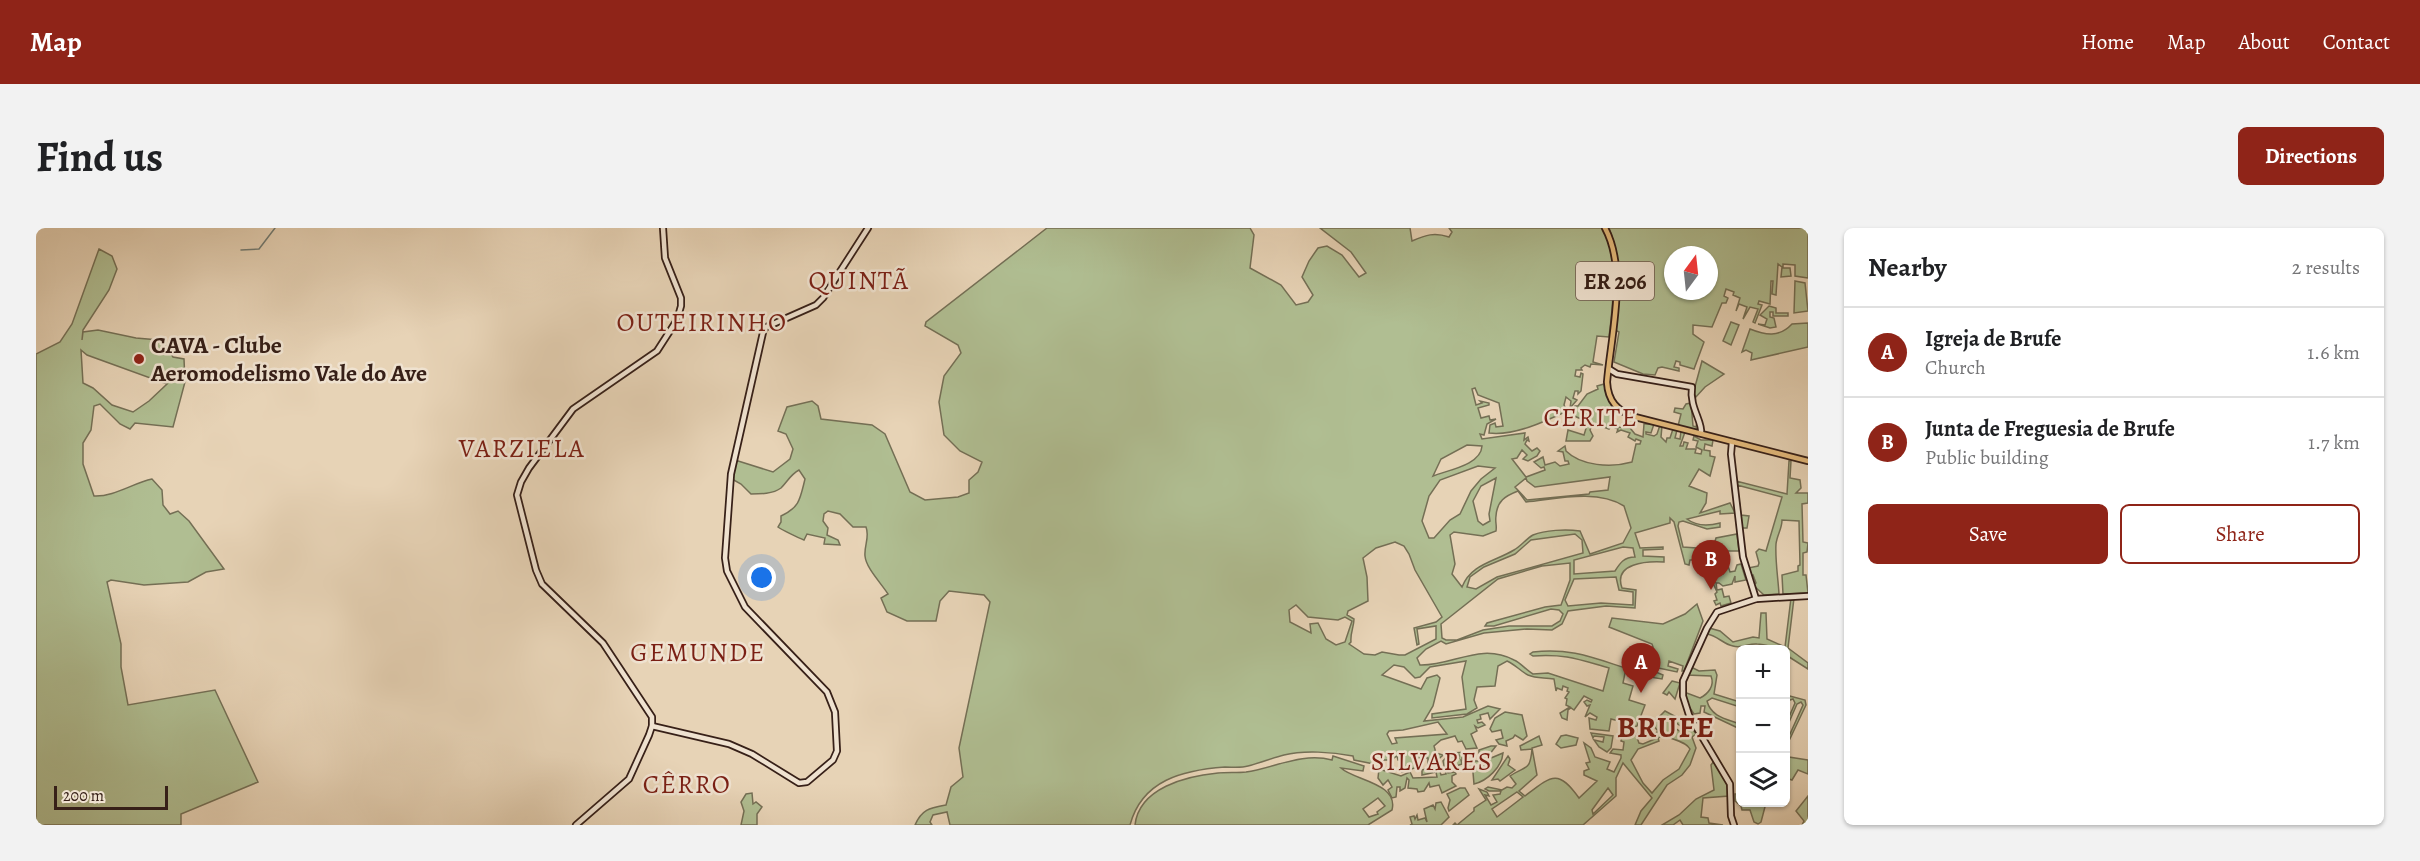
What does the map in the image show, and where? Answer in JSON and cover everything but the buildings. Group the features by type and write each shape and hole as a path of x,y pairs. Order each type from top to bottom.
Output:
{"main road":[{"name":"ER 206","path":"1605,228 1612,247 1616,289 1608,379 1610,399 1623,412 1808,461"}],"street":[{"path":"576,825 629,779 652,726 652,717 603,643 542,584 517,495 518,488 529,468 573,409 649,358 662,345 677,320 681,298 664,253 663,228"},
{"path":"652,726 729,744 752,754 803,784 833,760 837,751 835,712 826,692 745,606 727,571 725,558 731,474 764,328 816,305 823,298 868,228"},
{"path":"1609,369 1617,374 1692,387 1693,406 1702,426 1701,433"},
{"path":"1608,379 1617,374"},
{"path":"1732,442 1731,454 1741,547 1747,574 1756,598"},
{"path":"1733,824 1730,784 1689,715 1683,696 1683,681 1714,615 1756,598 1808,596"}],"green space":[{"path":"1047,228 1250,228 1254,235 1250,268 1281,285 1296,305 1308,302 1313,295 1302,277 1318,248 1327,246 1342,255 1359,277 1366,273 1351,252 1320,228 1410,228 1412,241 1430,235 1449,237 1452,232 1449,228 1602,228 1611,252 1613,266 1609,337 1597,336 1593,362 1603,365 1591,364 1590,367 1585,365 1581,368 1582,370 1576,370 1575,376 1580,377 1581,373 1583,374 1581,391 1578,394 1578,391 1575,391 1573,398 1577,400 1570,408 1571,401 1566,397 1564,405 1567,411 1519,430 1489,433 1490,425 1495,423 1496,427 1503,426 1499,403 1478,395 1475,388 1472,389 1476,405 1482,403 1480,401 1489,403 1489,405 1478,408 1481,418 1489,416 1490,420 1496,419 1487,424 1484,435 1480,434 1482,439 1525,433 1524,440 1528,437 1529,441 1527,440 1525,444 1532,451 1537,448 1540,451 1537,456 1528,461 1523,459 1527,455 1522,450 1517,458 1512,459 1526,477 1545,470 1544,467 1541,468 1534,462 1543,457 1545,465 1555,462 1560,466 1569,464 1565,461 1563,452 1558,451 1565,446 1566,451 1572,456 1588,463 1615,465 1632,462 1636,444 1640,444 1641,441 1628,437 1630,433 1621,430 1617,432 1618,429 1611,426 1609,429 1593,423 1590,430 1593,436 1590,441 1566,441 1568,430 1584,435 1588,422 1572,415 1575,406 1578,406 1587,394 1598,389 1597,386 1604,384 1613,407 1609,411 1615,418 1612,424 1616,427 1630,428 1635,434 1643,437 1644,424 1654,424 1651,433 1646,432 1646,434 1654,436 1660,425 1662,426 1661,437 1666,442 1673,429 1677,430 1675,438 1680,439 1681,431 1685,432 1680,446 1683,446 1684,442 1688,443 1686,449 1696,449 1695,453 1701,454 1702,450 1696,447 1698,441 1693,440 1694,436 1701,440 1713,440 1712,446 1705,444 1704,450 1710,451 1710,456 1715,457 1710,476 1699,469 1689,486 1707,493 1706,503 1700,513 1730,503 1735,513 1720,514 1720,511 1687,519 1702,525 1720,523 1720,527 1707,529 1683,521 1679,522 1678,526 1683,547 1711,549 1716,538 1737,534 1739,551 1699,551 1698,569 1697,560 1690,560 1689,565 1685,564 1674,522 1670,518 1670,523 1635,533 1640,548 1663,547 1663,549 1643,550 1643,556 1664,557 1664,562 1633,565 1622,573 1622,588 1636,590 1635,608 1606,606 1568,611 1562,624 1552,630 1527,629 1484,633 1446,644 1441,641 1426,649 1417,658 1420,665 1478,654 1502,655 1517,661 1533,674 1548,673 1603,691 1609,668 1571,658 1530,654 1561,651 1635,671 1644,666 1644,669 1663,675 1662,679 1625,673 1623,683 1633,686 1629,700 1645,705 1637,726 1619,733 1619,721 1611,719 1609,731 1590,729 1589,718 1596,720 1597,717 1590,713 1585,717 1590,705 1587,706 1584,702 1592,700 1584,696 1574,710 1571,708 1568,710 1567,720 1562,718 1560,713 1570,707 1566,705 1567,699 1565,698 1569,692 1568,688 1563,686 1562,690 1557,688 1556,691 1554,679 1528,675 1507,661 1498,666 1495,686 1477,687 1474,700 1477,708 1467,714 1432,718 1432,714 1466,709 1462,677 1466,661 1430,667 1420,677 1415,678 1404,667 1394,665 1382,675 1421,689 1427,678 1437,675 1440,678 1433,706 1424,721 1463,717 1488,706 1500,709 1490,719 1488,713 1480,715 1481,719 1477,720 1478,723 1482,722 1485,725 1478,728 1475,726 1477,731 1471,734 1477,748 1466,749 1462,741 1458,742 1455,736 1441,740 1434,746 1436,753 1443,755 1433,764 1428,765 1428,758 1412,758 1418,767 1402,772 1403,760 1398,760 1397,756 1391,760 1374,760 1374,764 1354,760 1353,756 1309,752 1292,753 1245,767 1194,771 1166,780 1154,788 1144,797 1130,825 950,825 947,812 933,815 930,822 932,825 915,825 927,810 946,805 951,787 963,777 959,748 990,602 984,595 949,591 940,601 936,621 907,621 887,612 881,598 888,594 866,561 866,527 853,527 840,514 828,511 824,514 823,521 828,528 827,535 838,540 840,545 824,544 825,538 807,534 804,540 778,527 781,516 796,506 800,497 805,479 799,470 781,488 766,493 751,494 732,479 735,460 773,472 790,459 793,449 786,434 778,431 787,407 812,401 818,406 821,419 872,425 885,434 910,492 925,500 958,497 969,493 969,480 978,472 982,462 960,451 944,435 939,402 944,376 961,353 958,345 925,326 926,322","holes":["1467,445 1482,446 1476,458 1470,462 1433,476 1441,459","1478,466 1495,468 1471,491 1460,514 1450,520 1434,538 1429,538 1422,521 1429,496 1440,480","1610,477 1608,490 1527,500 1515,487 1526,478 1535,487","1496,478 1489,514 1490,521 1483,525 1478,521 1473,501 1481,486","1518,491 1526,502 1576,496 1601,498 1624,506 1631,528 1623,543 1590,554 1580,531 1556,530 1533,535 1514,550 1477,568 1466,579 1462,587 1452,574 1455,564 1450,535 1454,532 1483,536 1496,531 1497,511 1500,503","1575,534 1582,540 1583,553 1497,577 1476,589 1467,587 1470,577 1484,567 1515,554 1531,540","1395,542 1404,546 1442,617 1436,622 1414,628 1417,645 1419,644 1417,629 1436,626 1436,639 1405,655 1382,652 1375,655 1364,654 1349,644 1354,619 1347,615 1348,611 1368,601 1363,558 1376,548","1623,547 1633,548 1635,557 1623,561 1615,571 1574,574 1574,560","1570,563 1570,580 1561,605 1545,607 1487,623 1485,626 1494,626 1551,609 1559,610 1563,614 1560,621 1552,626 1509,626 1483,630 1457,640 1446,640 1442,638 1441,624 1498,579 1542,566","1616,577 1619,590 1633,592 1633,605 1601,603 1568,606 1565,600 1574,579","1296,605 1308,617 1338,620 1345,617 1352,621 1345,642 1336,645 1326,639 1318,623 1310,624 1311,633 1290,622 1289,610","1438,722 1447,734 1395,738 1397,743 1392,744 1387,734 1389,731"]},
{"path":"1609,228 1808,228 1808,278 1795,276 1795,265 1783,264 1783,268 1790,268 1791,276 1781,277 1782,267 1778,264 1776,295 1772,294 1773,281 1771,281 1770,304 1759,301 1758,304 1762,305 1755,323 1753,322 1758,309 1750,307 1743,319 1747,307 1739,304 1736,311 1740,298 1733,295 1734,292 1726,289 1724,296 1728,298 1726,303 1722,303 1712,327 1693,325 1693,334 1704,342 1694,369 1680,365 1680,362 1676,361 1674,367 1679,368 1679,371 1662,367 1658,368 1655,375 1643,374 1614,362 1619,332 1615,330 1618,279 1616,253"},
{"path":"99,249 112,256 117,269 109,290 83,330 82,340 83,332 98,330 159,340 164,343 173,357 184,359 185,382 173,427 135,423 130,429 120,424 100,404 94,406 91,430 83,443 83,464 94,496 116,492 152,479 162,490 163,505 170,514 178,511 189,521 224,569 206,572 188,582 144,585 111,580 107,582 121,644 121,667 128,705 215,690 258,782 181,814 181,825 36,825 36,354 60,342 72,324","holes":["81,350 87,355 167,384 133,412 112,405 93,388 83,383"]},
{"path":"1795,281 1805,283 1808,311 1794,313"},
{"path":"1769,306 1776,308 1776,313 1788,313 1788,316 1773,316 1773,312 1770,312 1770,317 1774,318 1776,327 1770,328 1758,324 1765,325 1767,319 1760,315"},
{"path":"1731,322 1739,325 1731,345 1723,341"},
{"path":"1808,323 1808,347 1751,360 1752,353 1746,350 1742,352 1750,329 1772,334 1782,332 1792,324"},
{"path":"1702,361 1724,374 1705,387 1695,398 1693,394"},
{"path":"1691,403 1693,426 1696,427 1697,422 1699,426 1696,430 1678,426 1681,414 1674,412 1675,408 1683,409 1686,404"},
{"path":"1789,461 1791,461 1790,478 1800,480 1801,488 1796,493 1808,493 1808,503 1802,504 1803,542 1808,543 1807,552 1803,553 1803,575 1806,575 1808,593 1783,594 1782,575 1798,571 1800,565 1799,521 1782,520 1776,544 1779,594 1764,595 1753,585 1756,583 1753,575 1750,576 1748,568 1758,566 1756,552 1759,549 1766,551 1782,497 1737,485 1741,515 1749,516 1747,528 1741,528 1736,481 1787,494"},
{"path":"1722,560 1726,560 1730,572 1735,571 1737,565 1741,564 1746,580 1735,582 1735,576 1732,584 1723,586 1716,583 1717,590 1722,589 1724,597 1729,596 1731,603 1721,606 1720,603 1716,605 1714,601 1717,600 1715,594 1717,592 1713,583 1715,582 1713,573 1723,574"},
{"path":"1791,598 1794,598 1788,645 1785,645"},
{"path":"1697,604 1703,621 1684,671 1682,671 1683,666 1669,661 1668,666 1678,669 1677,672 1644,665 1654,650 1652,644 1609,627 1612,618 1663,624 1685,614"},
{"path":"1761,613 1766,613 1767,639 1780,645 1754,644 1736,645 1736,647 1707,634 1709,628 1720,631 1733,642 1753,637 1759,638"},
{"path":"1790,650 1808,663 1808,669 1790,658"},
{"path":"1691,667 1699,671 1715,670 1717,675 1714,694 1736,701 1736,706 1712,698 1707,701 1712,711 1720,717 1736,723 1736,727 1704,712 1705,706 1701,706 1700,713 1694,714 1684,692 1700,698 1710,689 1712,680 1711,676 1687,675"},
{"path":"1672,681 1680,683 1675,699 1669,692 1667,695 1663,693"},
{"path":"1790,696 1805,700 1806,705 1790,739 1803,705 1801,702 1797,704 1790,720 1795,703 1793,699 1790,700"},
{"path":"1665,711 1684,721 1682,727 1675,722 1672,726 1681,732 1686,729 1688,722 1696,734 1692,737 1696,748 1690,765 1682,775 1667,785 1641,825 1635,825 1641,811 1652,798 1623,763 1616,778 1616,796 1583,825 1457,825 1486,800 1479,789 1487,792 1489,796 1485,795 1491,805 1497,802 1493,795 1500,794 1501,791 1485,789 1488,787 1502,790 1507,787 1512,788 1516,784 1510,776 1528,765 1532,749 1521,750 1520,746 1539,736 1542,745 1532,748 1537,775 1519,791 1525,796 1554,778 1565,782 1579,798 1597,781 1584,775 1584,771 1589,769 1586,763 1590,762 1584,743 1591,748 1595,757 1610,762 1607,769 1614,772 1621,755 1610,753 1613,749 1623,750 1622,736 1635,732 1639,743 1643,744 1657,738 1655,734 1658,731 1652,724","holes":["1664,735 1682,742 1690,749 1679,769 1663,780 1652,793 1643,783 1631,760 1638,749 1659,741 1658,738","1608,788 1613,795 1593,814 1592,810","1517,792 1523,797 1497,817 1492,809"]},
{"path":"1505,712 1522,715 1527,736 1523,740 1515,735 1506,741 1507,746 1499,744 1496,740 1503,738 1501,730 1492,732 1490,729 1495,718"},
{"path":"1591,733 1613,736 1611,748 1607,752 1599,747 1594,740 1603,742 1604,737 1594,736 1593,738"},
{"path":"1561,736 1578,738 1576,745 1561,748 1556,744"},
{"path":"1496,746 1489,755 1491,758 1503,753 1500,763 1489,777 1474,784 1472,761 1479,761 1479,750"},
{"path":"1467,752 1462,758 1465,760 1461,760 1462,764 1447,769 1448,773 1455,772 1452,782 1456,786 1442,793 1439,785 1430,787 1429,783 1424,791 1418,792 1417,789 1408,788 1407,778 1405,788 1400,791 1400,787 1397,787 1396,797 1392,798 1388,790 1392,787 1388,780 1383,785 1378,778 1379,769 1401,776 1410,772 1413,778 1437,777 1436,772 1422,775 1422,770 1438,765 1441,775 1446,774 1443,761 1449,754 1453,758 1459,758 1459,755 1452,755 1452,753"},
{"path":"1333,756 1364,766 1363,771 1341,768 1382,788 1389,794 1392,810 1368,825 1135,825 1138,812 1145,802 1166,786 1179,781 1205,775 1257,770 1299,759 1332,760","holes":["1378,798 1385,806 1377,812 1378,814 1369,817 1363,809"]},
{"path":"1508,756 1510,759 1508,765 1515,770 1500,781 1492,780"},
{"path":"1790,757 1808,760 1808,774 1798,770 1792,780 1790,779"},
{"path":"1714,761 1727,783 1729,796 1703,798 1701,817 1708,818 1709,823 1723,825 1683,825 1680,820 1673,825 1662,825 1679,815 1696,799 1714,790 1711,765"},
{"path":"1465,788 1469,795 1449,811 1450,800 1447,794"},
{"path":"752,793 753,804 756,802 762,807 757,814 757,825 741,825 744,811 741,802 746,794"},
{"path":"1808,796 1808,825 1802,825 1804,821 1796,811"},
{"path":"1441,802 1449,817 1441,825 1410,825 1412,824 1410,817 1414,816 1415,819 1417,815 1418,820 1425,818 1427,822 1424,809 1433,805 1435,809 1436,803"},
{"path":"1741,807 1765,807 1761,822 1758,824 1754,822 1750,810 1742,810"}],"waterway":[{"path":"241,250 259,249 275,228"}],"place":[{"name":"CAVA - Clube Aeromodelismo Vale do Ave","path":"139,359"},
{"name":"Junta de Freguesia de Brufe","path":"1711,590"},
{"name":"Igreja de Brufe","path":"1641,693"}],"district":[{"name":"QUINTÃ","path":"859,280"},
{"name":"OUTEIRINHO","path":"702,322"},
{"name":"CERITE","path":"1591,417"},
{"name":"VARZIELA","path":"522,448"},
{"name":"GEMUNDE","path":"698,652"},
{"name":"BRUFE","path":"1666,727"},
{"name":"SILVARES","path":"1432,761"},
{"name":"CÊRRO","path":"687,784"}]}
